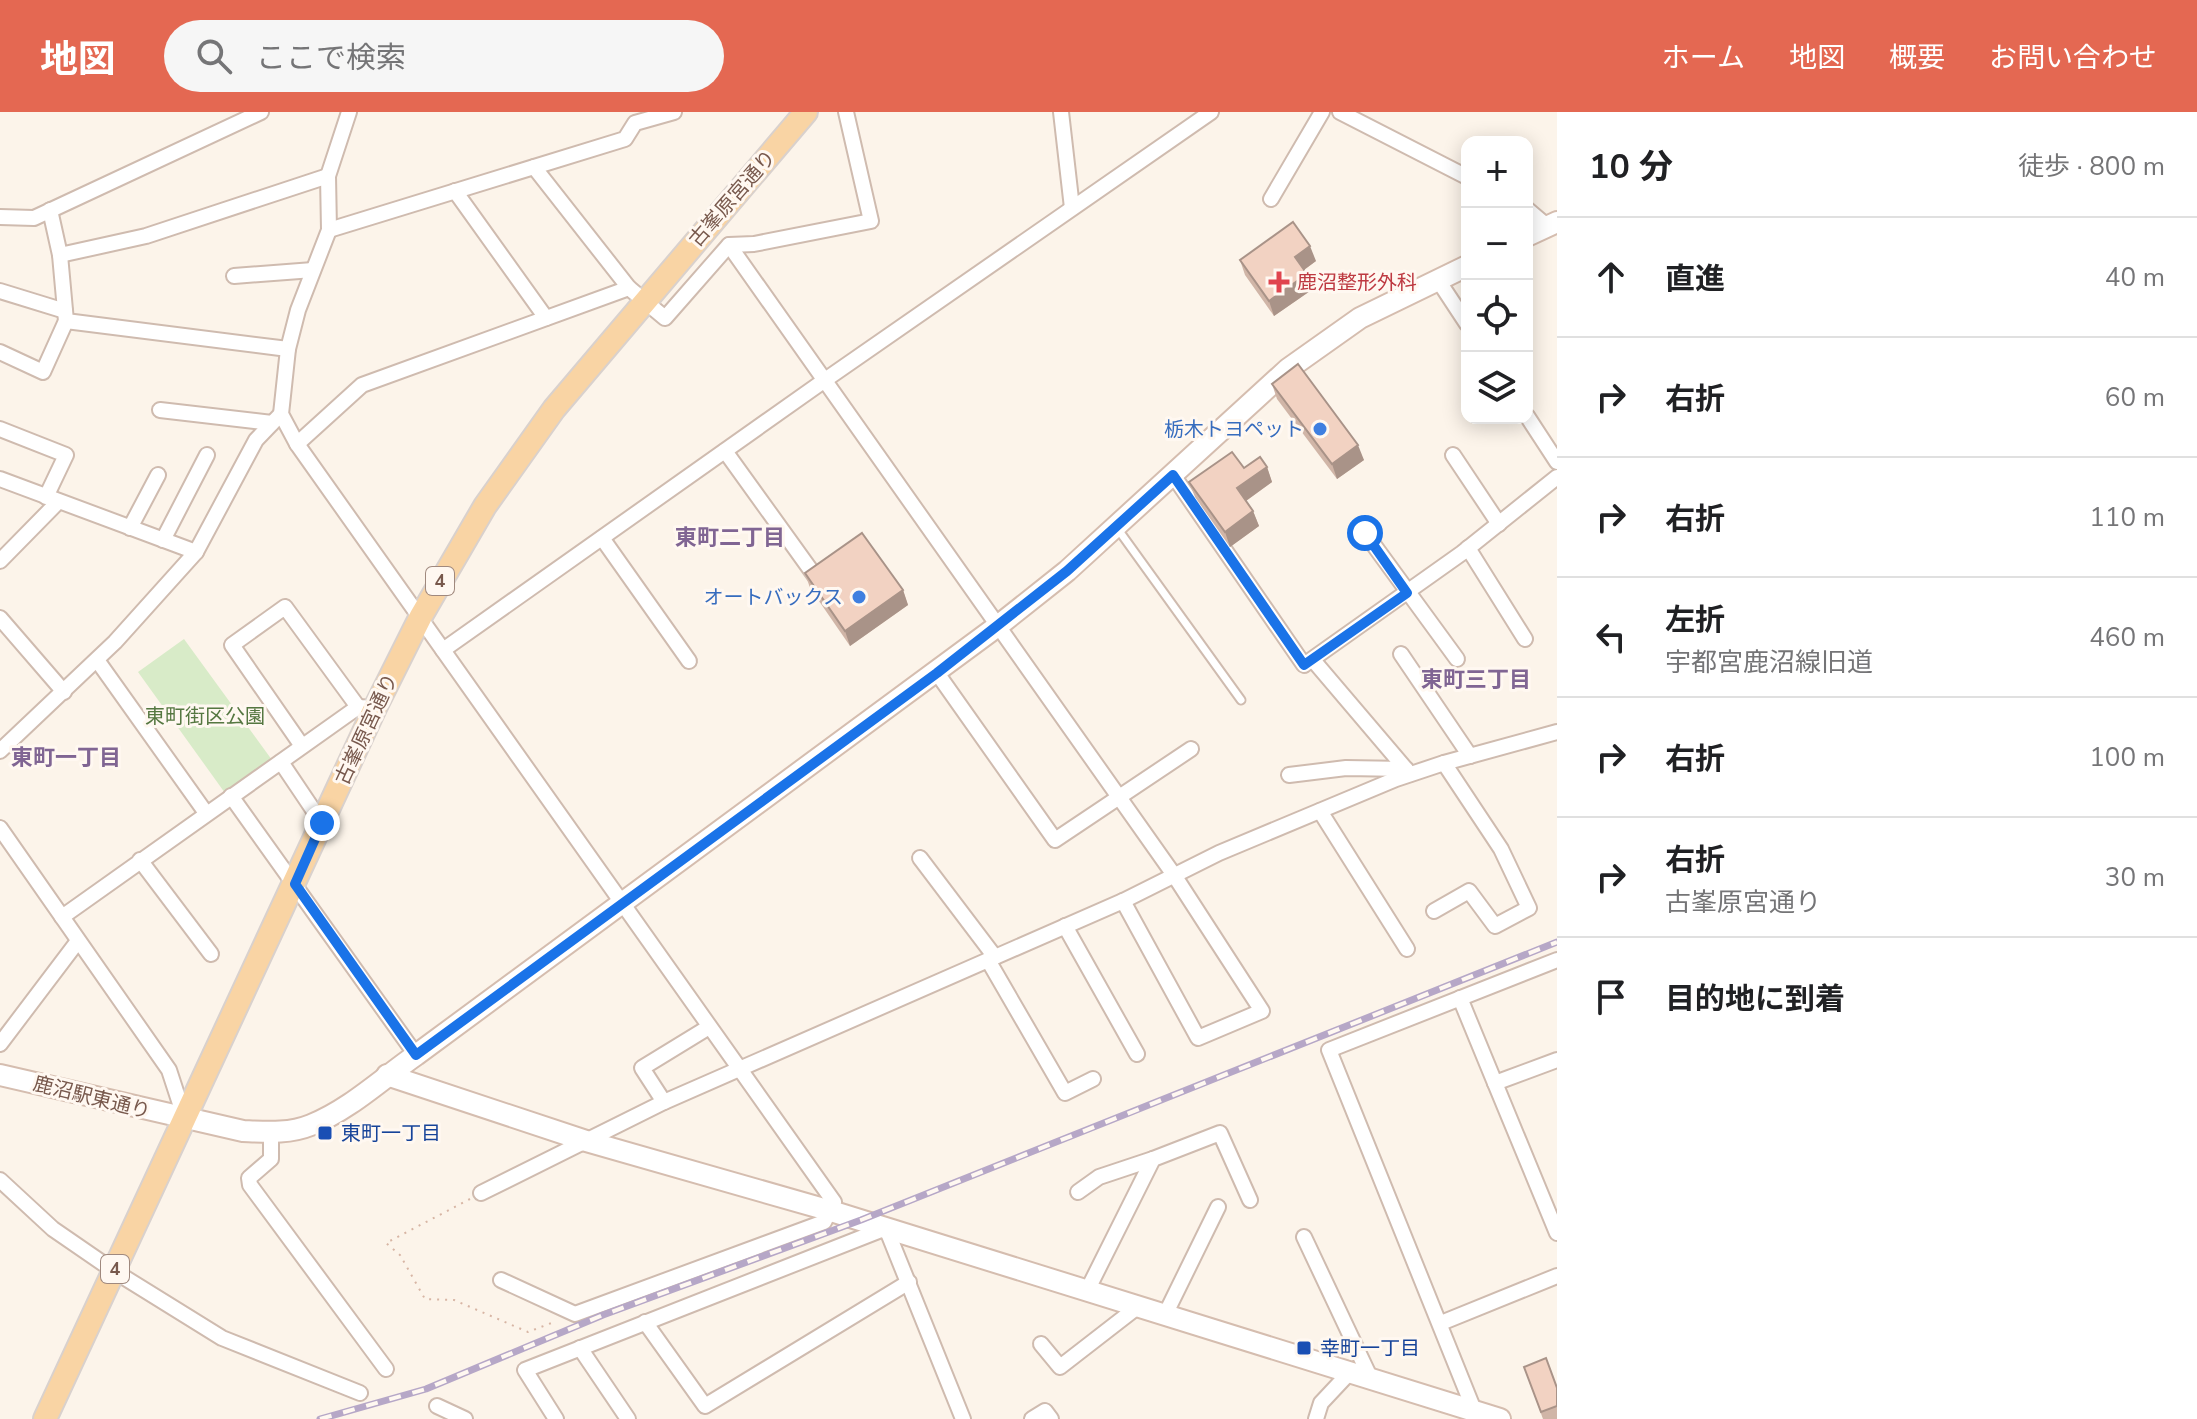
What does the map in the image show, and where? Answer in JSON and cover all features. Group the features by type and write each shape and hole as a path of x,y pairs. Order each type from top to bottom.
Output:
{"main road":[{"name":"古峯原宮通り","path":"45,1419 295,884 366,708 454,556 516,460 637,294 806,112"}],"street":[{"path":"0,217 34,218 261,112"},
{"path":"0,751 97,660 196,552 256,440 276,419 288,349 329,230 328,176 349,112"},
{"path":"329,230 625,139 635,123 674,112"},
{"path":"534,167 637,294 665,318 729,245 754,244 871,221 846,112"},
{"path":"1061,112 1072,208"},
{"path":"443,650 1211,112"},
{"path":"1271,199 1322,112"},
{"path":"1340,112 1461,174"},
{"path":"60,255 146,236 328,176"},
{"path":"455,191 546,318"},
{"path":"0,352 43,372 65,316 60,255 50,210"},
{"path":"1533,213 1552,224"},
{"path":"1533,233 1552,224"},
{"path":"729,245 1174,875 1262,1011 1198,1038 1123,901"},
{"name":"鹿沼駅東通り","path":"0,1075 243,1131 271,1133 295,1130 327,1117 416,1055 999,625 1116,526 1288,369 1312,351 1360,318 1461,269"},
{"path":"234,276 313,270"},
{"path":"1438,280 1461,315"},
{"path":"0,291 65,316 288,349"},
{"path":"297,444 362,385 546,318 637,294"},
{"path":"160,410 276,419 421,616 834,1202 824,1222 575,1314 501,1280"},
{"path":"1532,424 1557,462"},
{"path":"0,429 66,455 52,500 0,561"},
{"path":"725,451 815,576"},
{"path":"163,540 207,455"},
{"path":"1453,455 1499,524"},
{"path":"130,528 158,475"},
{"path":"1173,475 1304,665 1468,548 1557,477"},
{"path":"0,479 196,552"},
{"path":"1365,533 1457,659"},
{"path":"602,538 689,661"},
{"path":"1468,548 1525,639"},
{"path":"62,917 302,746 366,708 285,607 232,645 302,746"},
{"path":"0,618 64,692"},
{"path":"1401,654 1470,756"},
{"path":"97,660 206,813"},
{"path":"1313,660 1408,772"},
{"path":"937,673 1055,840 1191,749"},
{"path":"481,1193 664,1102 1123,901 1219,853 1408,772 1557,732"},
{"path":"281,762 322,823"},
{"path":"1434,911 1469,891 1495,926 1529,908 1501,849 1444,763"},
{"path":"1289,775 1346,768 1408,772"},
{"path":"231,796 416,1055"},
{"path":"1320,811 1407,949"},
{"path":"0,828 169,1070 185,1119"},
{"path":"920,858 992,958 1065,1093 1093,1079"},
{"path":"140,860 211,954"},
{"path":"1065,926 1137,1054"},
{"path":"0,1044 78,941"},
{"path":"1476,1415 1329,1050 1557,960"},
{"path":"1460,998 1557,1233"},
{"path":"664,1102 642,1068 709,1027"},
{"path":"1495,1083 1557,1060"},
{"path":"387,1075 586,1141 1088,1289 1360,1374 1476,1415 1500,1419"},
{"path":"271,1133 271,1159 249,1178 250,1185 386,1369"},
{"path":"1078,1192 1099,1177 1220,1133 1250,1200"},
{"path":"1088,1289 1153,1159"},
{"path":"0,1180 53,1229 222,1338 360,1393"},
{"path":"1166,1313 1218,1207"},
{"path":"886,1228 963,1419"},
{"path":"556,1419 525,1370 886,1228"},
{"path":"1304,1237 1360,1374"},
{"path":"1441,1323 1557,1276"},
{"path":"645,1322 705,1406 909,1282"},
{"path":"1041,1344 1060,1367 1140,1305"},
{"path":"580,1348 628,1419"},
{"path":"1316,1419 1321,1403 1360,1374"},
{"path":"437,1406 465,1419"},
{"path":"1032,1419 1045,1411 1051,1419"}],"lane":[{"path":"1116,526 1241,700"}],"path":[{"path":"481,1193 386,1243 400,1255 425,1299 454,1300 528,1332 575,1314"}],"green space":[{"name":"東町街区公園","path":"184,639 272,760 225,793 138,672"}],"building":[{"name":"鹿沼整形外科","path":"1293,222 1310,246 1295,257 1307,274 1269,301 1240,260"},
{"name":"栃木トヨペット","path":"1298,364 1358,445 1332,464 1272,384"},
{"path":"1232,452 1244,468 1260,457 1267,467 1237,488 1253,511 1225,532 1189,482"},
{"name":"オートバックス","path":"862,533 903,590 845,631 805,573"},
{"path":"1546,1358 1557,1388 1557,1406 1541,1412 1524,1367"}],"railway":[{"path":"320,1419 426,1389 603,1315 861,1220 1557,942"}],"place":[{"name":"鹿沼整形外科","path":"1279,282"},
{"name":"栃木トヨペット","path":"1320,429"},
{"name":"オートバックス","path":"859,597"},
{"name":"東町一丁目","path":"325,1133"},
{"name":"幸町一丁目","path":"1304,1348"}],"district":[{"name":"東町二丁目","path":"730,537"},
{"name":"東町三丁目","path":"1476,679"},
{"name":"東町一丁目","path":"66,757"}],"route":[{"path":"322,823 295,884 416,1055 937,673 1067,571 1173,475 1304,665 1407,593 1365,533"}]}
